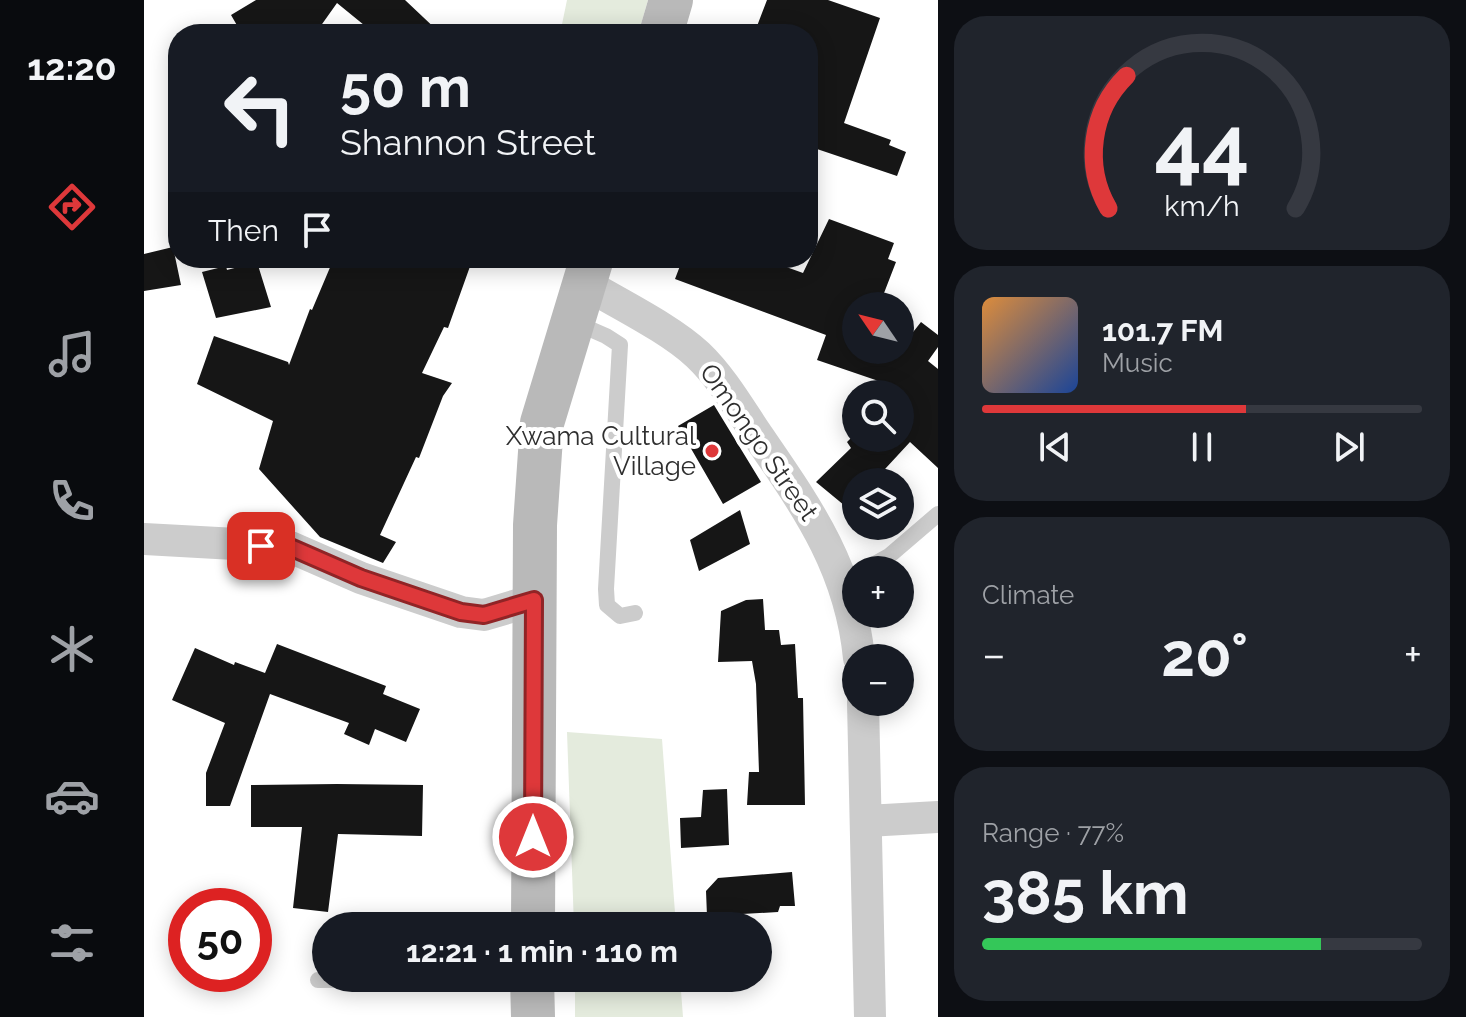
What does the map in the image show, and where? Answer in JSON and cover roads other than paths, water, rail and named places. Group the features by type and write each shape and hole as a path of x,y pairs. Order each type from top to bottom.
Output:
{"main road":[{"path":"664,24 671,0"},
{"path":"533,912 535,525 542,423 583,288"},
{"path":"532,992 533,1017"}],"street":[{"name":"Omongo Street","path":"583,288 672,336 695,352 717,374 842,560"},
{"path":"144,539 290,547 361,578 461,612 484,615 534,600"},
{"path":"863,716 870,1017"},
{"path":"867,821 938,817"}],"lane":[{"path":"583,288 606,336 620,345 607,605 620,616 635,613"},
{"path":"889,556 938,514"}],"place":[{"name":"Xwama Cultural Village","path":"712,451"}]}
